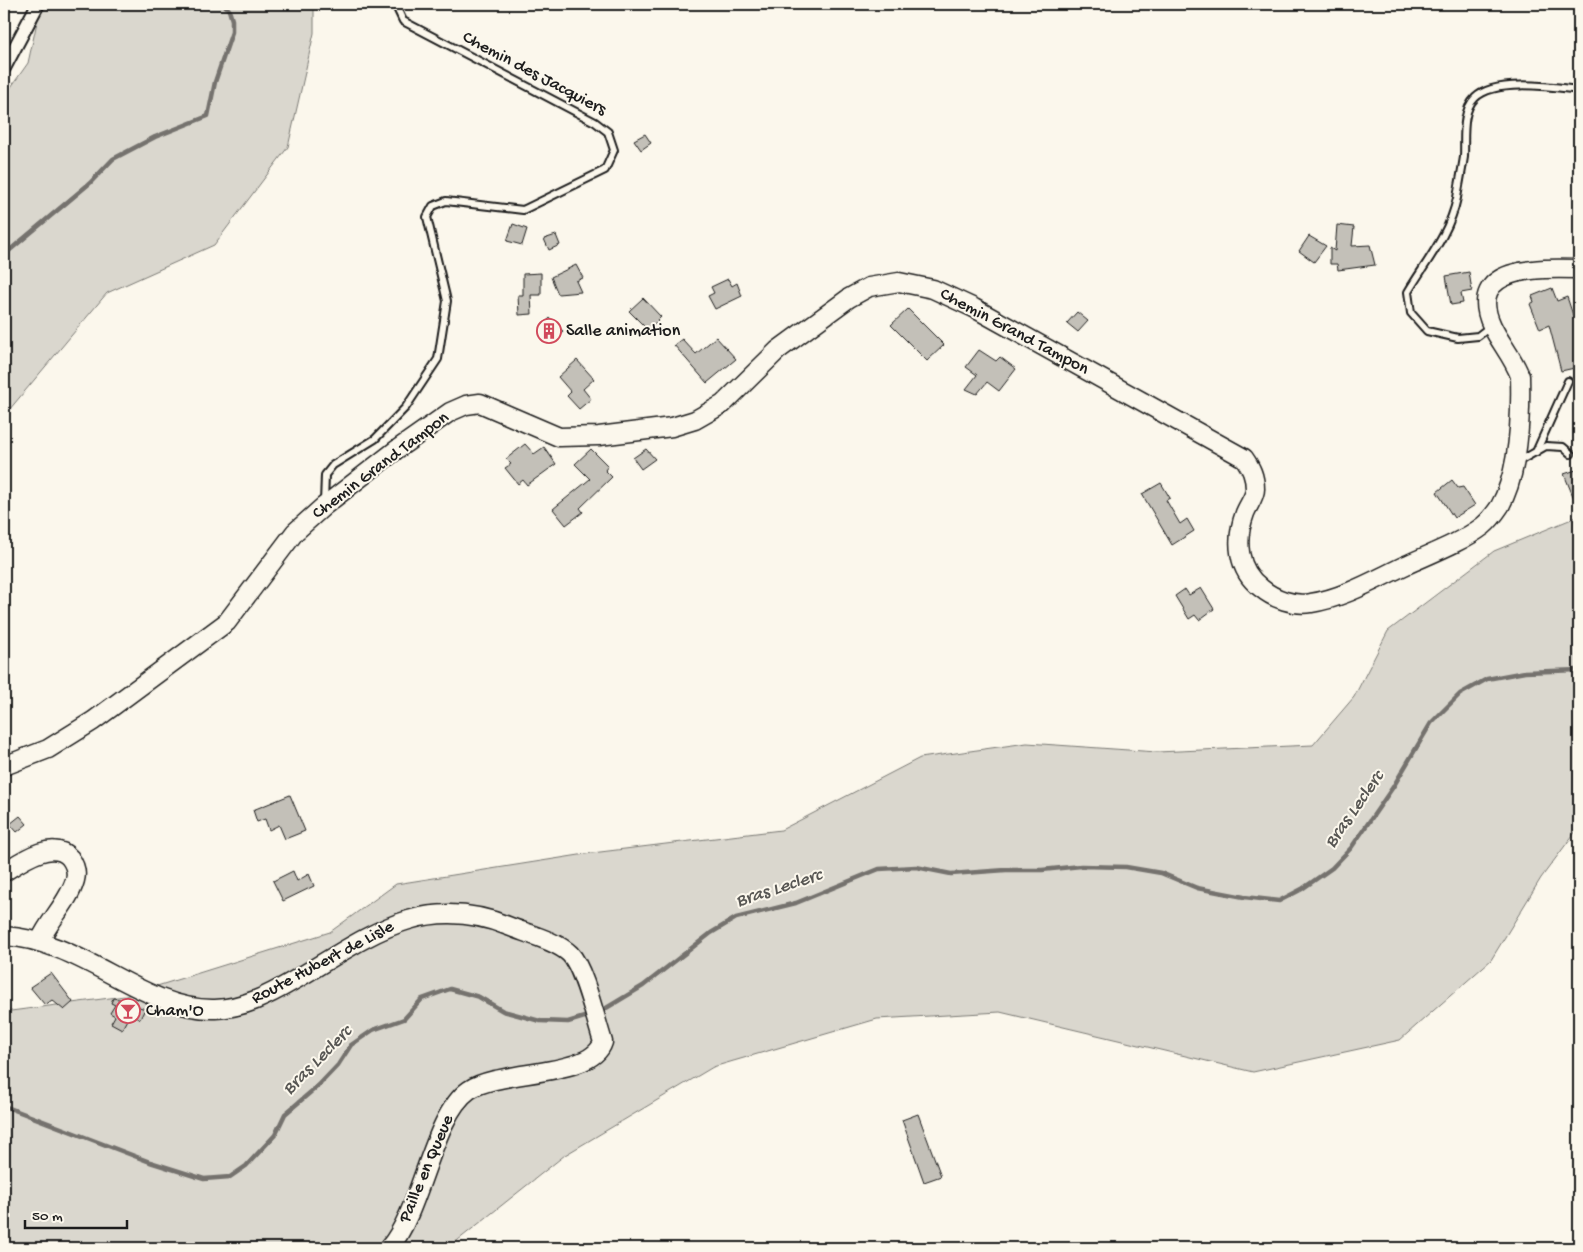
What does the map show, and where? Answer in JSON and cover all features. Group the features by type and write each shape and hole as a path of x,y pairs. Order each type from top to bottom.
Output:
{"main road":[{"name":"Chemin Grand Tampon","path":"4,766 48,750 227,622 295,532 324,506 396,450 450,412 466,405 480,403 560,437 599,436 672,427 695,420 723,404 778,350 849,298 869,287 900,282 933,289 974,308 1244,458 1253,471 1255,490 1240,530 1239,550 1244,569 1260,588 1275,597 1290,602 1310,603 1349,591 1440,550 1484,526 1500,507 1508,489 1514,464 1520,376 1492,325 1486,298 1495,281 1518,272 1549,268 1579,269"},
{"path":"4,872 48,851 56,850 64,853 73,863 75,879 71,889 40,941"},
{"name":"Route Hubert de Lisle","path":"4,936 40,941 84,959 156,996 186,1006 215,1009 240,1006 270,994 373,934 411,918 447,912 477,915 557,946 570,954 579,970 603,1042"},
{"name":"Paille en Queue","path":"389,1248 406,1224 440,1136 453,1107 464,1094 477,1084 495,1079 552,1071 591,1057 600,1050 603,1042"}],"street":[{"path":"4,68 38,4"}],"lane":[{"name":"Chemin des Jacquiers","path":"324,506 325,475 333,465 375,439 406,407 438,359 447,301 434,255 427,217 433,206 446,201 523,210 605,170 614,150 608,132 595,122 403,21 395,4"},
{"path":"1492,325 1478,336 1458,338 1427,331 1411,313 1408,292 1434,252 1456,201 1463,158 1465,118 1474,98 1484,92 1523,86 1579,90"},
{"path":"1536,452 1568,381"},
{"path":"1514,464 1546,446 1564,447 1571,454"}],"shaded area":[{"path":"41,4 314,4 314,33 288,147 214,245 107,293 4,416 4,97 28,63"},
{"path":"1579,516 1579,827 1541,878 1491,960 1400,1040 1253,1072 1000,1012 877,1019 713,1067 565,1155 448,1248 4,1248 4,1007 11,1011 125,996 330,932 396,884 592,853 781,830 920,758 1027,743 1157,752 1313,745 1354,697 1388,631 1494,551"}],"building":[{"path":"645,134 651,143 641,150 634,140"},
{"path":"513,224 527,229 522,245 507,241"},
{"path":"1337,225 1354,227 1352,246 1370,245 1375,265 1338,270 1337,264 1330,264 1330,248 1335,251"},
{"path":"556,235 560,245 549,250 544,239"},
{"path":"1309,236 1326,246 1314,262 1299,251"},
{"path":"576,265 583,278 576,281 581,292 558,294 551,277"},
{"path":"1469,272 1472,291 1461,293 1463,303 1451,305 1446,276"},
{"path":"541,273 541,295 531,295 532,314 519,315 518,295 523,295 523,274"},
{"path":"728,279 732,286 737,283 742,296 715,309 708,296 714,293 711,287"},
{"path":"1552,288 1557,301 1567,297 1573,315 1579,314 1579,350 1576,351 1579,367 1561,371 1549,325 1540,329 1530,304 1534,302 1532,296"},
{"path":"643,298 661,317 648,330 629,311"},
{"path":"908,309 944,345 927,361 891,325"},
{"path":"1077,312 1088,321 1078,332 1067,323"},
{"name":"Salle animation","path":"550,318 563,331 553,341 540,328"},
{"path":"716,337 736,359 707,383 674,345 682,339 696,354"},
{"path":"979,350 996,361 1000,357 1016,369 999,391 987,382 977,394 966,389 977,375 966,367"},
{"path":"577,360 594,379 583,389 591,399 579,409 567,396 571,392 558,377"},
{"path":"525,444 534,454 544,447 556,464 527,485 523,480 518,484 505,468 511,464 506,459"},
{"path":"591,449 608,466 605,470 612,477 580,508 583,512 566,525 553,509 590,479 575,464"},
{"path":"646,449 655,459 641,469 633,458"},
{"path":"1579,469 1579,511 1564,474"},
{"path":"1452,480 1458,488 1463,487 1475,505 1454,518 1437,492"},
{"path":"1161,483 1170,498 1166,500 1180,524 1187,519 1194,531 1172,545 1142,494"},
{"path":"1201,588 1214,609 1199,620 1195,615 1189,619 1175,596 1185,589 1189,595"},
{"path":"290,795 305,831 285,839 279,825 269,830 265,819 257,822 253,810"},
{"path":"20,816 27,824 17,832 10,824"},
{"path":"293,871 297,881 309,874 314,886 283,901 273,881"},
{"path":"51,973 73,1002 64,1010 52,1000 45,1005 30,987"},
{"name":"Cham'O","path":"113,998 135,1002 134,1005 145,1009 140,1019 130,1014 122,1029 111,1023 115,1016 110,1013 115,1005 111,1003"},
{"path":"918,1114 941,1176 924,1182 902,1120"}],"waterway":[{"path":"4,255 90,183 113,159 155,137 208,116 215,82 232,32 232,20 229,10 224,4"},
{"name":"Bras Leclerc","path":"598,1013 643,986 711,933 736,918 796,903 879,869 916,867 951,874 1006,870 1042,870 1081,866 1126,867 1161,873 1197,888 1244,897 1279,901 1302,889 1332,868 1351,848 1393,787 1431,723 1460,694 1487,679 1525,672 1579,670"},
{"name":"Bras Leclerc","path":"4,1106 150,1162 204,1179 230,1177 246,1166 275,1135 285,1114 319,1085 338,1065 351,1045 373,1030 404,1019 422,999 450,989 479,997 503,1011 540,1021 568,1022 591,1015"}],"place":[{"name":"Salle animation","path":"549,331"},
{"name":"Cham'O","path":"128,1011"}]}
